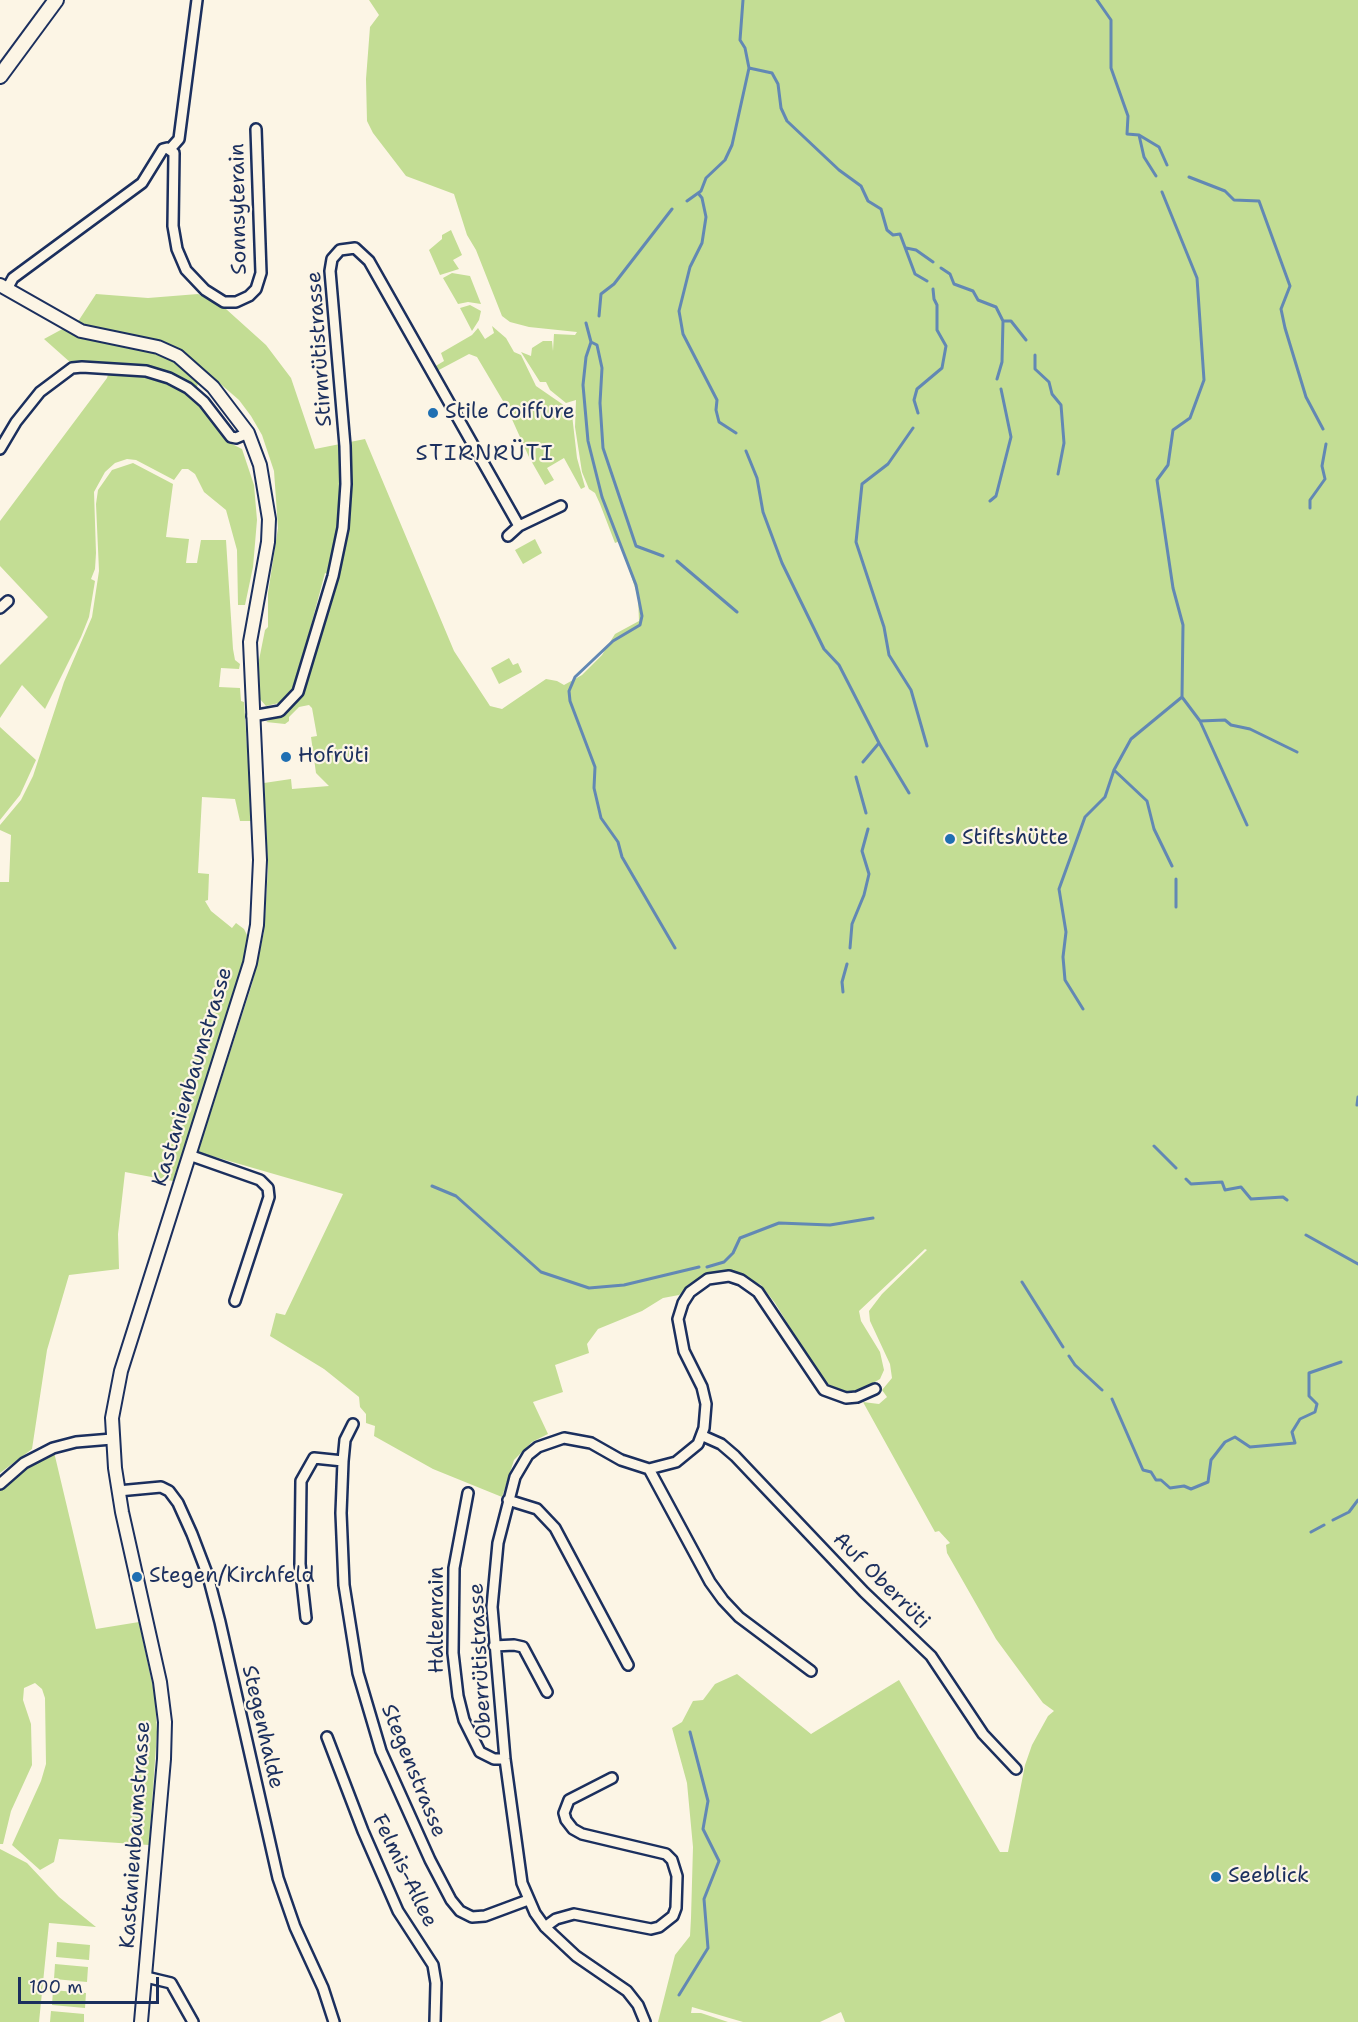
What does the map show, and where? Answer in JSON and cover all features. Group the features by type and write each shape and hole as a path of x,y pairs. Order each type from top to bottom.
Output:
{"main road":[{"path":"0,76 56,0"}],"street":[{"path":"4,287 142,183 163,149 171,148 179,139 197,0"},
{"name":"Sonnsyterain","path":"171,148 174,153 172,218 181,260 191,277 213,296 224,302 236,302 256,289 261,273 256,129"},
{"name":"Stirnrütistrasse","path":"252,716 280,711 298,692 333,576 343,528 346,484 345,446 330,271 332,259 339,250 355,248 369,261 519,526"},
{"name":"Kastanienbaumstrasse","path":"4,287 81,331 158,346 178,356 213,387 248,433 260,465 269,519 267,550 250,642 260,860 257,925 250,963 121,1371 112,1418 118,1491 160,1682 165,1724 165,1759 141,2022"},
{"path":"0,449 16,422 40,392 72,368 82,367 146,371 169,378 188,388 204,402 231,437 236,438 248,433"},
{"path":"508,536 519,526 561,506"},
{"path":"0,608 8,601"},
{"path":"189,1155 260,1180 268,1188 269,1197 234,1300"},
{"path":"811,1671 740,1617 723,1600 710,1582 649,1469 676,1462 687,1455 703,1436 706,1404 702,1387 684,1351 679,1335 678,1319 683,1303 690,1292 708,1279 729,1276 741,1280 758,1292 824,1390 846,1398 857,1397 875,1389"},
{"name":"Stegenstrasse","path":"353,1424 345,1440 343,1461 342,1553 349,1623 362,1689 389,1772 430,1860 451,1900 460,1911 472,1917 485,1916 528,1900"},
{"name":"Auf Oberrüti","path":"703,1436 721,1444 735,1456 864,1592 931,1656 983,1734 1016,1769"},
{"path":"0,1484 24,1463 53,1448 76,1442 112,1439"},
{"name":"Oberrütistrasse","path":"645,2022 638,2005 627,1991 576,1956 545,1928 528,1900 518,1867 505,1759 494,1646 493,1581 498,1543 514,1477 528,1455 538,1446 551,1441 579,1440 634,1466 649,1469"},
{"path":"306,1618 300,1564 301,1481 315,1458 343,1461"},
{"name":"Stegenhalde","path":"118,1491 161,1487 169,1491 178,1503 192,1534 208,1576 220,1622 278,1878 295,1927 323,1988 334,2022"},
{"name":"Haltenrain","path":"468,1493 454,1568 453,1653 458,1696 464,1720 480,1752 494,1759 505,1759"},
{"path":"508,1500 537,1509 555,1528 628,1665"},
{"path":"494,1646 523,1647 547,1692"},
{"name":"Felmis-Allee","path":"327,1737 358,1821 398,1911 433,1965 436,1983 435,2022"},
{"path":"545,1928 556,1919 574,1914 651,1929 666,1922 676,1908 677,1876 672,1860 666,1854 582,1834 573,1829 566,1820 564,1813 569,1800 612,1778"},
{"path":"146,1977 171,1983 193,2022"}],"green space":[{"path":"369,0 1358,0 1358,2022 845,2022 841,2012 820,2022 743,2022 692,2007 691,2013 701,2013 728,2022 658,2022 675,1955 690,1936 691,1918 693,1847 687,1783 672,1728 682,1722 693,1701 703,1700 715,1684 737,1674 811,1734 899,1680 1000,1852 1008,1852 1025,1765 1032,1745 1048,1716 1054,1711 1043,1703 996,1639 947,1553 946,1545 950,1543 939,1531 935,1532 863,1402 879,1404 887,1397 882,1390 892,1378 890,1364 870,1321 869,1311 882,1294 927,1250 925,1249 859,1311 861,1321 880,1352 884,1370 880,1379 859,1391 842,1392 823,1381 775,1303 761,1285 739,1274 721,1272 701,1277 679,1295 663,1298 642,1311 598,1329 587,1344 589,1353 555,1365 563,1392 533,1402 548,1434 532,1442 514,1460 502,1497 433,1469 374,1436 375,1426 366,1423 366,1414 360,1407 359,1397 324,1369 270,1336 276,1313 285,1315 343,1194 198,1152 252,984 264,932 268,869 264,783 291,779 292,789 329,786 316,773 311,737 317,736 312,708 309,705 299,707 285,724 266,722 290,708 304,690 335,576 325,573 295,685 279,703 266,706 259,698 258,665 265,630 268,627 268,593 278,528 274,471 262,435 251,416 239,400 202,368 196,391 186,382 158,368 99,367 71,363 44,339 79,320 96,294 148,298 198,294 226,309 266,345 291,378 315,449 365,439 454,651 490,706 502,709 546,679 564,685 582,675 602,655 615,634 639,621 638,597 620,541 615,543 595,493 589,489 582,472 575,427 576,400 566,403 550,390 546,382 540,382 521,352 531,356 532,348 543,341 552,341 553,351 554,334 575,335 577,332 529,327 510,322 502,316 476,250 467,235 454,194 406,176 373,133 367,121 366,79 370,27 379,15"},
{"path":"451,230 462,255 453,260 459,269 440,275 429,250 442,239 442,235"},
{"path":"452,273 470,276 481,304 468,302 458,304 443,278"},
{"path":"470,305 481,311 479,320 472,331 460,308"},
{"path":"492,326 506,338 514,352 521,355 536,386 565,406 571,406 577,458 585,487 581,489 564,458 547,468 554,480 545,485 529,457 506,406 477,357 469,354 437,371 434,367 444,361 441,353 472,335 478,328 485,339 494,333"},
{"path":"109,371 163,379 181,388 208,413 230,443 242,449 254,485 257,520 253,567 245,605 238,605 237,550 226,510 204,492 195,474 188,469 182,469 174,480 136,460 127,459 115,463 105,472 94,492 96,553 95,569 91,579 95,581 89,617 81,637 45,709 22,685 0,718 0,665 48,617 0,566 0,521 107,378"},
{"path":"133,463 173,484 166,537 189,539 186,563 197,563 201,540 226,540 233,649 235,660 240,664 239,669 221,668 219,687 240,688 241,701 244,702 252,821 240,821 235,799 202,797 198,873 209,874 208,900 205,901 211,911 232,928 236,923 244,929 248,937 242,969 173,1181 125,1172 118,1234 119,1269 69,1275 47,1350 32,1449 0,1473 0,882 9,882 11,835 0,830 0,825 21,800 33,776 64,682 92,617 99,571 96,504 98,490 112,470"},
{"path":"535,539 542,553 523,564 515,550"},
{"path":"509,658 513,665 518,663 522,672 499,684 491,668"},
{"path":"0,727 36,760 20,795 0,820"},
{"path":"54,1452 96,1629 139,1622 155,1697 157,1732 149,1845 59,1839 54,1862 40,1870 12,1845 41,1781 46,1764 45,1698 42,1689 35,1683 24,1688 23,1700 31,1724 32,1765 11,1811 3,1844 0,1844 0,1490 34,1462"},
{"path":"0,1849 27,1863 59,1897 96,1927 49,1923 39,2022 0,2022"},
{"path":"57,1942 90,1945 89,1960 56,1957"},
{"path":"55,1964 88,1967 87,1982 54,1979"},
{"path":"53,1990 86,1993 85,2008 52,2005"},
{"path":"51,2011 84,2014 84,2022 50,2022"}],"waterway":[{"path":"743,0 740,40 745,48 749,68 772,73 778,84 781,108 787,121 839,170 861,186 868,201 881,209 887,230 893,235 900,234 915,274 927,281"},
{"path":"1097,0 1111,20 1111,68 1128,116 1127,134 1139,135 1144,157 1156,176"},
{"path":"687,201 701,191 706,178 725,160 732,145 749,68"},
{"path":"1139,135 1159,147 1167,165"},
{"path":"1189,177 1225,191 1234,200 1259,201 1290,286 1281,309 1285,328 1306,397 1323,429"},
{"path":"1083,1009 1065,980 1063,957 1066,932 1059,889 1085,817 1105,797 1114,770 1131,739 1182,697 1183,625 1173,588 1157,480 1168,465 1173,430 1190,418 1204,380 1197,278 1162,192"},
{"path":"698,193 702,198 706,217 702,243 690,267 679,311 683,334 717,400 716,410 719,422 736,433"},
{"path":"599,316 601,294 614,284 672,209"},
{"path":"906,248 916,250 933,262"},
{"path":"941,268 950,274 954,284 973,291 978,300 996,307 1003,321 1011,321 1026,340"},
{"path":"918,413 914,400 917,389 942,368 946,346 937,330 937,305 933,289"},
{"path":"997,379 1002,362 1003,321"},
{"path":"586,323 591,342 586,357 583,385 588,441 602,497 636,585 642,616 640,625 613,641 575,677 569,691 570,701 595,767 594,788 601,818 618,842 622,857 675,948"},
{"path":"591,342 597,345 602,368 600,403 603,448 636,546 663,556"},
{"path":"1035,355 1035,369 1049,382 1052,394 1061,405 1064,443 1058,474"},
{"path":"990,501 996,496 1011,437 1001,389"},
{"path":"913,428 888,464 862,484 856,542 884,627 889,655 911,690 927,746"},
{"path":"1310,508 1310,500 1325,479 1322,466 1326,444"},
{"path":"746,451 757,478 763,512 782,563 824,649 839,665 879,743 909,793"},
{"path":"677,561 737,612"},
{"path":"1182,697 1200,721 1247,825"},
{"path":"1200,721 1225,720 1231,725 1250,729 1297,752"},
{"path":"863,762 879,743"},
{"path":"1114,770 1147,801 1154,829 1172,866"},
{"path":"856,777 866,813"},
{"path":"850,948 852,924 864,895 869,874 862,851 868,829"},
{"path":"1176,879 1176,907"},
{"path":"843,992 842,982 847,964"},
{"path":"1357,1105 1358,1097"},
{"path":"1154,1146 1176,1168"},
{"path":"1186,1179 1191,1184 1222,1182 1225,1190 1241,1187 1251,1199 1283,1197 1287,1200"},
{"path":"432,1186 456,1196 541,1272 589,1288 624,1285 699,1267"},
{"path":"707,1267 724,1262 733,1253 740,1238 779,1223 830,1225 873,1218"},
{"path":"1306,1235 1358,1264"},
{"path":"1022,1282 1063,1347"},
{"path":"1069,1356 1075,1365 1102,1390"},
{"path":"1112,1399 1143,1470 1151,1472 1156,1480 1161,1480 1170,1488 1184,1486 1191,1489 1208,1482 1211,1460 1225,1442 1235,1437 1250,1447 1295,1443 1292,1432 1300,1419 1315,1412 1317,1404 1309,1396 1309,1373 1341,1362"},
{"path":"1333,1520 1349,1512 1358,1500"},
{"path":"1311,1532 1324,1525"},
{"path":"679,1995 708,1948 704,1899 719,1861 703,1829 708,1801 690,1732"}],"place":[{"name":"Stile Coiffure","path":"433,413"},
{"name":"Hofrüti","path":"286,757"},
{"name":"Stiftshütte","path":"950,839"},
{"name":"Stegen/Kirchfeld","path":"137,1577"},
{"name":"Seeblick","path":"1216,1877"}],"district":[{"name":"STIRNRÜTI","path":"485,454"}]}
